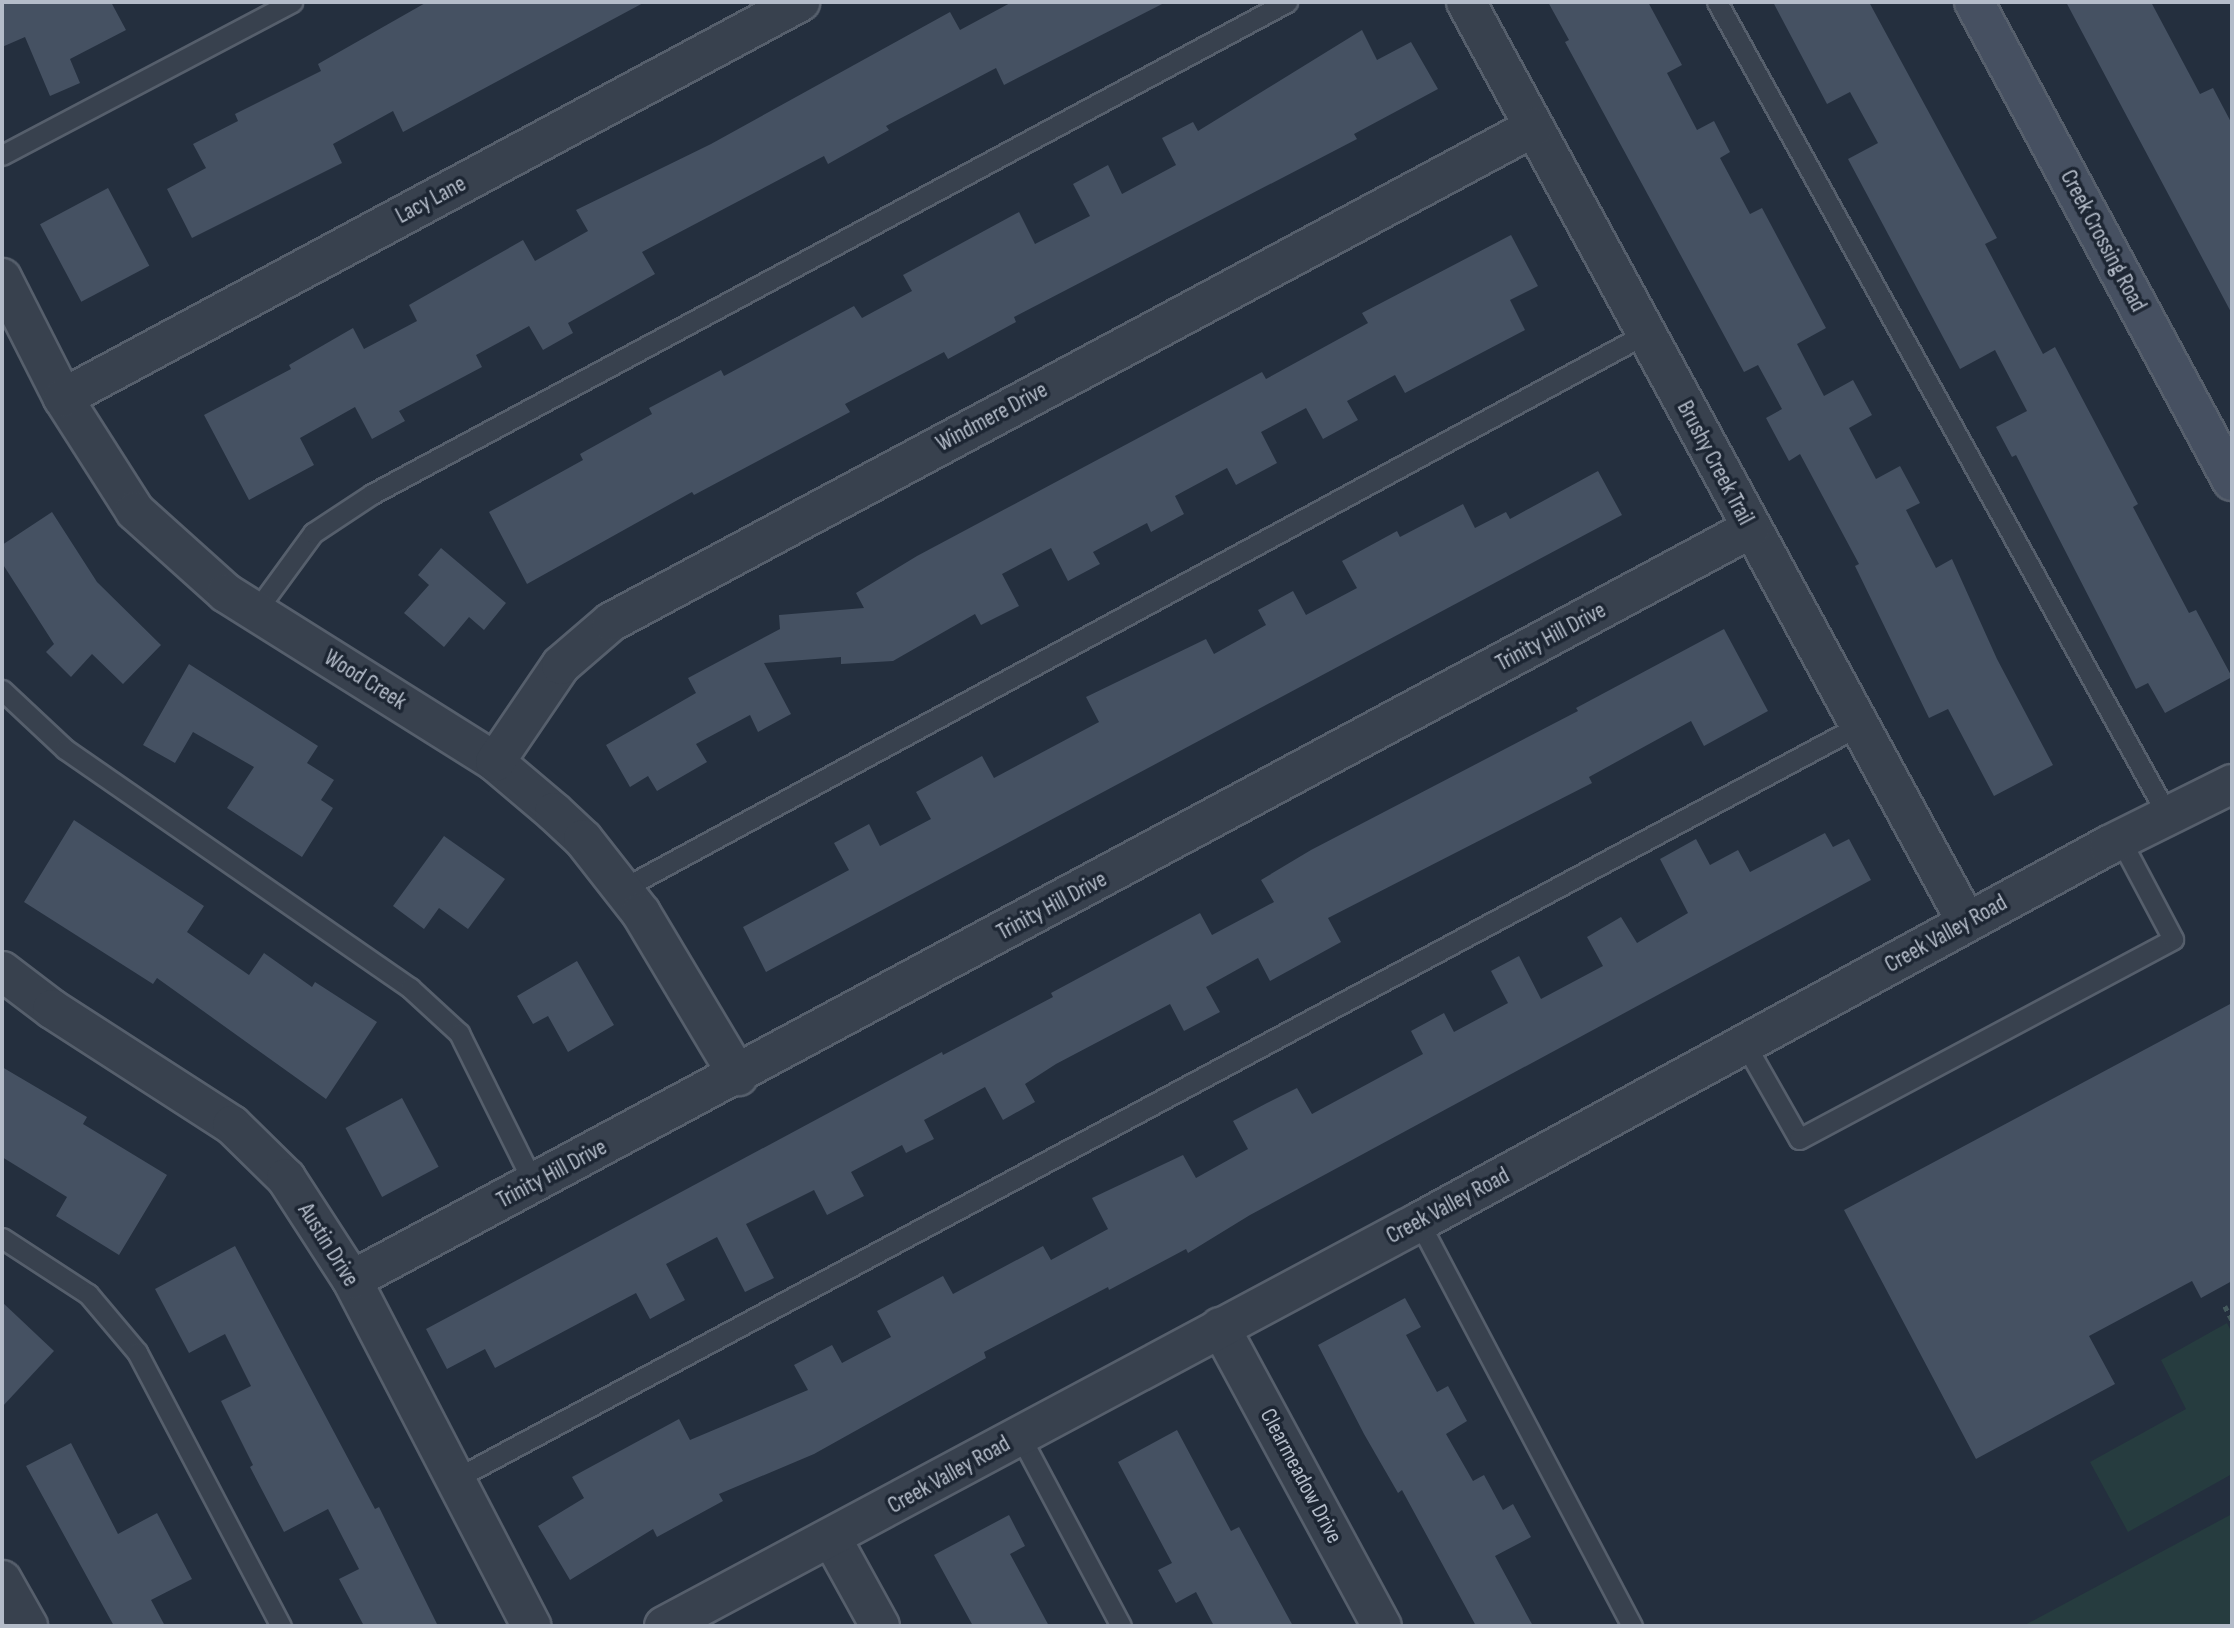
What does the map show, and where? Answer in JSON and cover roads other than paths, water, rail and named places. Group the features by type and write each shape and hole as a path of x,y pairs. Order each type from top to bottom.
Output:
{"street":[{"name":"Lacy Lane","path":"63,398 800,2"},
{"name":"Brushy Creek Trail","path":"1466,2 1966,923"},
{"name":"Creek Crossing Road","path":"1974,2 2232,481"},
{"name":"Windmere Drive","path":"495,762 561,665 611,622 1534,127"},
{"name":"Wood Creek","path":"2,278 63,398 135,511 163,541 256,611 495,762 583,839 622,889 676,969 738,1076"},
{"name":"Trinity Hill Drive","path":"352,1280 738,1076 1750,529"},
{"name":"Creek Valley Road","path":"664,1626 832,1539 1220,1327 1419,1222 2120,839 2232,784"},
{"name":"Austin Drive","path":"2,971 258,1146 286,1178 352,1280 531,1626"},
{"name":"Clearmeadow Drive","path":"1220,1327 1382,1626"},
{"path":"832,1539 880,1626"},
{"path":"2,1580 28,1626"}],"lane":[{"path":"2,155 292,2"},
{"path":"256,611 313,533 372,494 1287,2"},
{"path":"1717,2 2168,816"},
{"path":"622,889 1646,334"},
{"path":"2,690 65,749 410,988 459,1033 534,1184"},
{"path":"455,1479 1858,726"},
{"path":"1745,1044 1799,1139 2173,939 2120,839"},
{"path":"1419,1222 1632,1626"},
{"path":"2,1238 88,1294 137,1352 281,1626"},
{"path":"1020,1436 1121,1626"}]}
